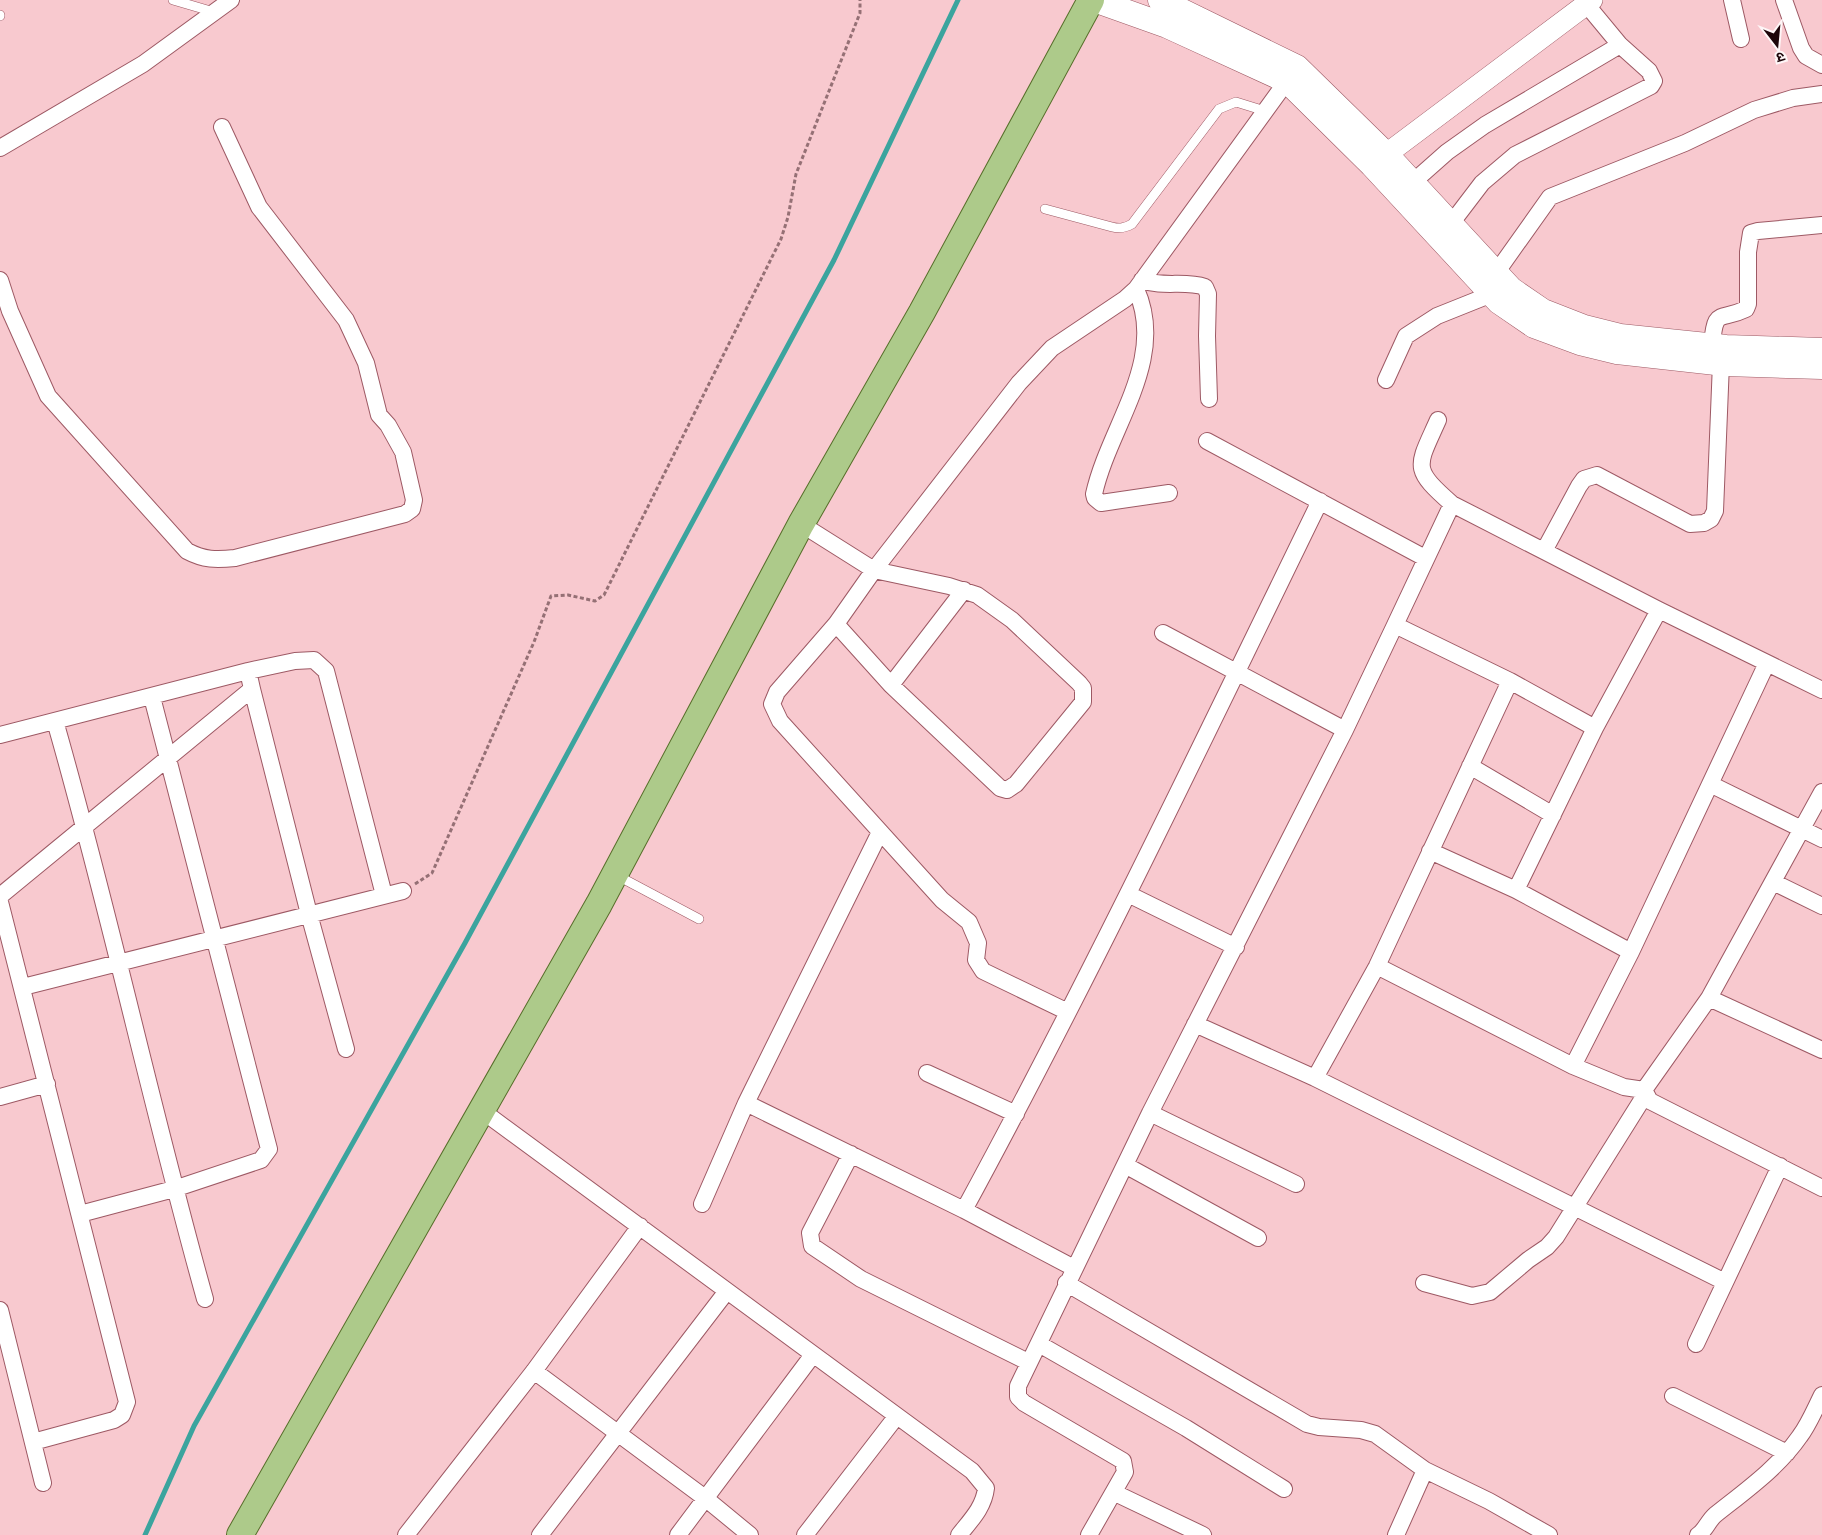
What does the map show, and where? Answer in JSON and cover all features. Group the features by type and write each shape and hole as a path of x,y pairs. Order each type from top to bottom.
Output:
{"main road":[{"path":"240,1535 615,874 801,524 922,312 1093,0 1292,74"},
{"path":"1160,0 1292,74 1379,160 1534,326 1580,343 1617,352 1716,354 1822,350"},
{"path":"1379,160 1412,183 1450,225 1494,284"},
{"path":"1716,354 1822,367"}],"street":[{"path":"0,148 143,64 231,0"},
{"path":"1732,0 1741,39"},
{"path":"1784,0 1801,48 1806,56 1822,64"},
{"path":"1379,160 1589,2 1620,45 1649,71 1654,81 1651,86 1515,155 1482,183 1450,225"},
{"path":"1412,183 1447,152 1485,125 1620,45"},
{"path":"1068,1012 983,971 976,960 978,943 969,922 942,900 880,832 780,721 772,704 777,692 836,624 874,570 1019,382 1052,348 1139,284 1292,74"},
{"path":"1386,380 1406,336 1494,284 1550,197 1685,143 1754,110 1793,98 1822,94"},
{"path":"0,280 10,311 48,396 187,550 200,558 214,561 235,558 405,514 412,510 414,500 403,452 388,424 379,415 366,363 354,334 346,320 259,207 222,127"},
{"path":"1544,551 1584,479 1591,476 1597,475 1605,478 1690,524 1697,525 1711,519 1715,511 1717,486 1716,321 1721,316 1746,309 1748,304 1748,252 1751,233 1758,230 1822,225"},
{"path":"1139,284 1196,284 1205,287 1208,294 1209,399"},
{"path":"1139,284 1144,314 1144,356 1138,379 1112,437 1094,494 1095,498 1101,503 1170,494"},
{"path":"1438,420 1421,461 1422,470 1431,485 1452,504 1659,610 1822,690"},
{"path":"1207,441 1424,558"},
{"path":"964,1210 1016,1114 1128,894 1320,501"},
{"path":"1090,1535 1125,1472 1123,1462 1024,1403 1018,1397 1018,1386 1066,1283 1150,1113 1345,730 1395,625 1424,558 1452,504"},
{"path":"801,524 874,570 964,590 977,595 1012,620 1079,683 1084,694 1079,709 1036,757 1016,784 1007,790 996,785 891,685 836,624"},
{"path":"891,685 964,590"},
{"path":"1516,890 1595,728 1659,610"},
{"path":"1395,625 1510,681 1595,728"},
{"path":"1163,633 1345,730"},
{"path":"0,736 248,671 314,660 326,671 384,895"},
{"path":"1573,1066 1631,952 1767,663"},
{"path":"248,671 309,914 346,1049"},
{"path":"1315,1078 1377,966 1510,681"},
{"path":"33,1442 114,1420 122,1415 127,1402 23,987 0,906 85,825 252,688"},
{"path":"80,1214 174,1189 261,1160 269,1150 152,697"},
{"path":"55,721 85,825 174,1189 205,1299"},
{"path":"1470,766 1553,815"},
{"path":"1710,784 1822,839"},
{"path":"1424,1284 1472,1296 1490,1292 1556,1237 1572,1208 1645,1093 1709,998 1822,792"},
{"path":"702,1204 746,1103 880,832"},
{"path":"1430,851 1516,890 1631,952"},
{"path":"1773,882 1822,906"},
{"path":"23,987 403,891"},
{"path":"1128,894 1236,947"},
{"path":"1377,966 1573,1066 1624,1087 1645,1093 1650,1101 1822,1188"},
{"path":"1709,998 1822,1050"},
{"path":"1195,1024 1315,1078 1572,1208 1725,1282"},
{"path":"928,1073 1016,1114"},
{"path":"0,1097 47,1084"},
{"path":"746,1103 964,1210 1074,1268"},
{"path":"482,1110 728,1291 812,1356 972,1470 986,1488 985,1499 978,1512 959,1535"},
{"path":"1150,1113 1296,1184"},
{"path":"851,1154 810,1233 812,1246 861,1278 1028,1362"},
{"path":"1125,1165 1258,1238"},
{"path":"1696,1344 1780,1166"},
{"path":"406,1535 534,1371 640,1226"},
{"path":"1066,1283 1307,1424 1319,1427 1361,1430 1375,1434 1425,1470 1489,1501 1528,1530 1549,1535"},
{"path":"540,1535 728,1291"},
{"path":"0,1312 44,1482"},
{"path":"1039,1344 1186,1428 1284,1490"},
{"path":"678,1535 812,1356"},
{"path":"534,1371 705,1498 750,1535"},
{"path":"1701,1534 1710,1519 1772,1469 1787,1453 1800,1436 1822,1395"},
{"path":"1673,1396 1787,1453"},
{"path":"805,1535 896,1416"},
{"path":"1396,1535 1425,1470"},
{"path":"1115,1493 1203,1535"}],"lane":[{"path":"173,0 214,12"},
{"path":"1045,209 1120,229 1127,227 1219,109 1236,102 1265,111"},
{"path":"615,874 699,919"}],"path":[{"path":"403,891 432,873 534,642 547,602 551,596 568,595 595,601 604,595 781,239 788,217 796,174 860,12 860,0"}],"waterway":[{"path":"145,1535 194,1426 465,943 834,260 958,0"}]}
